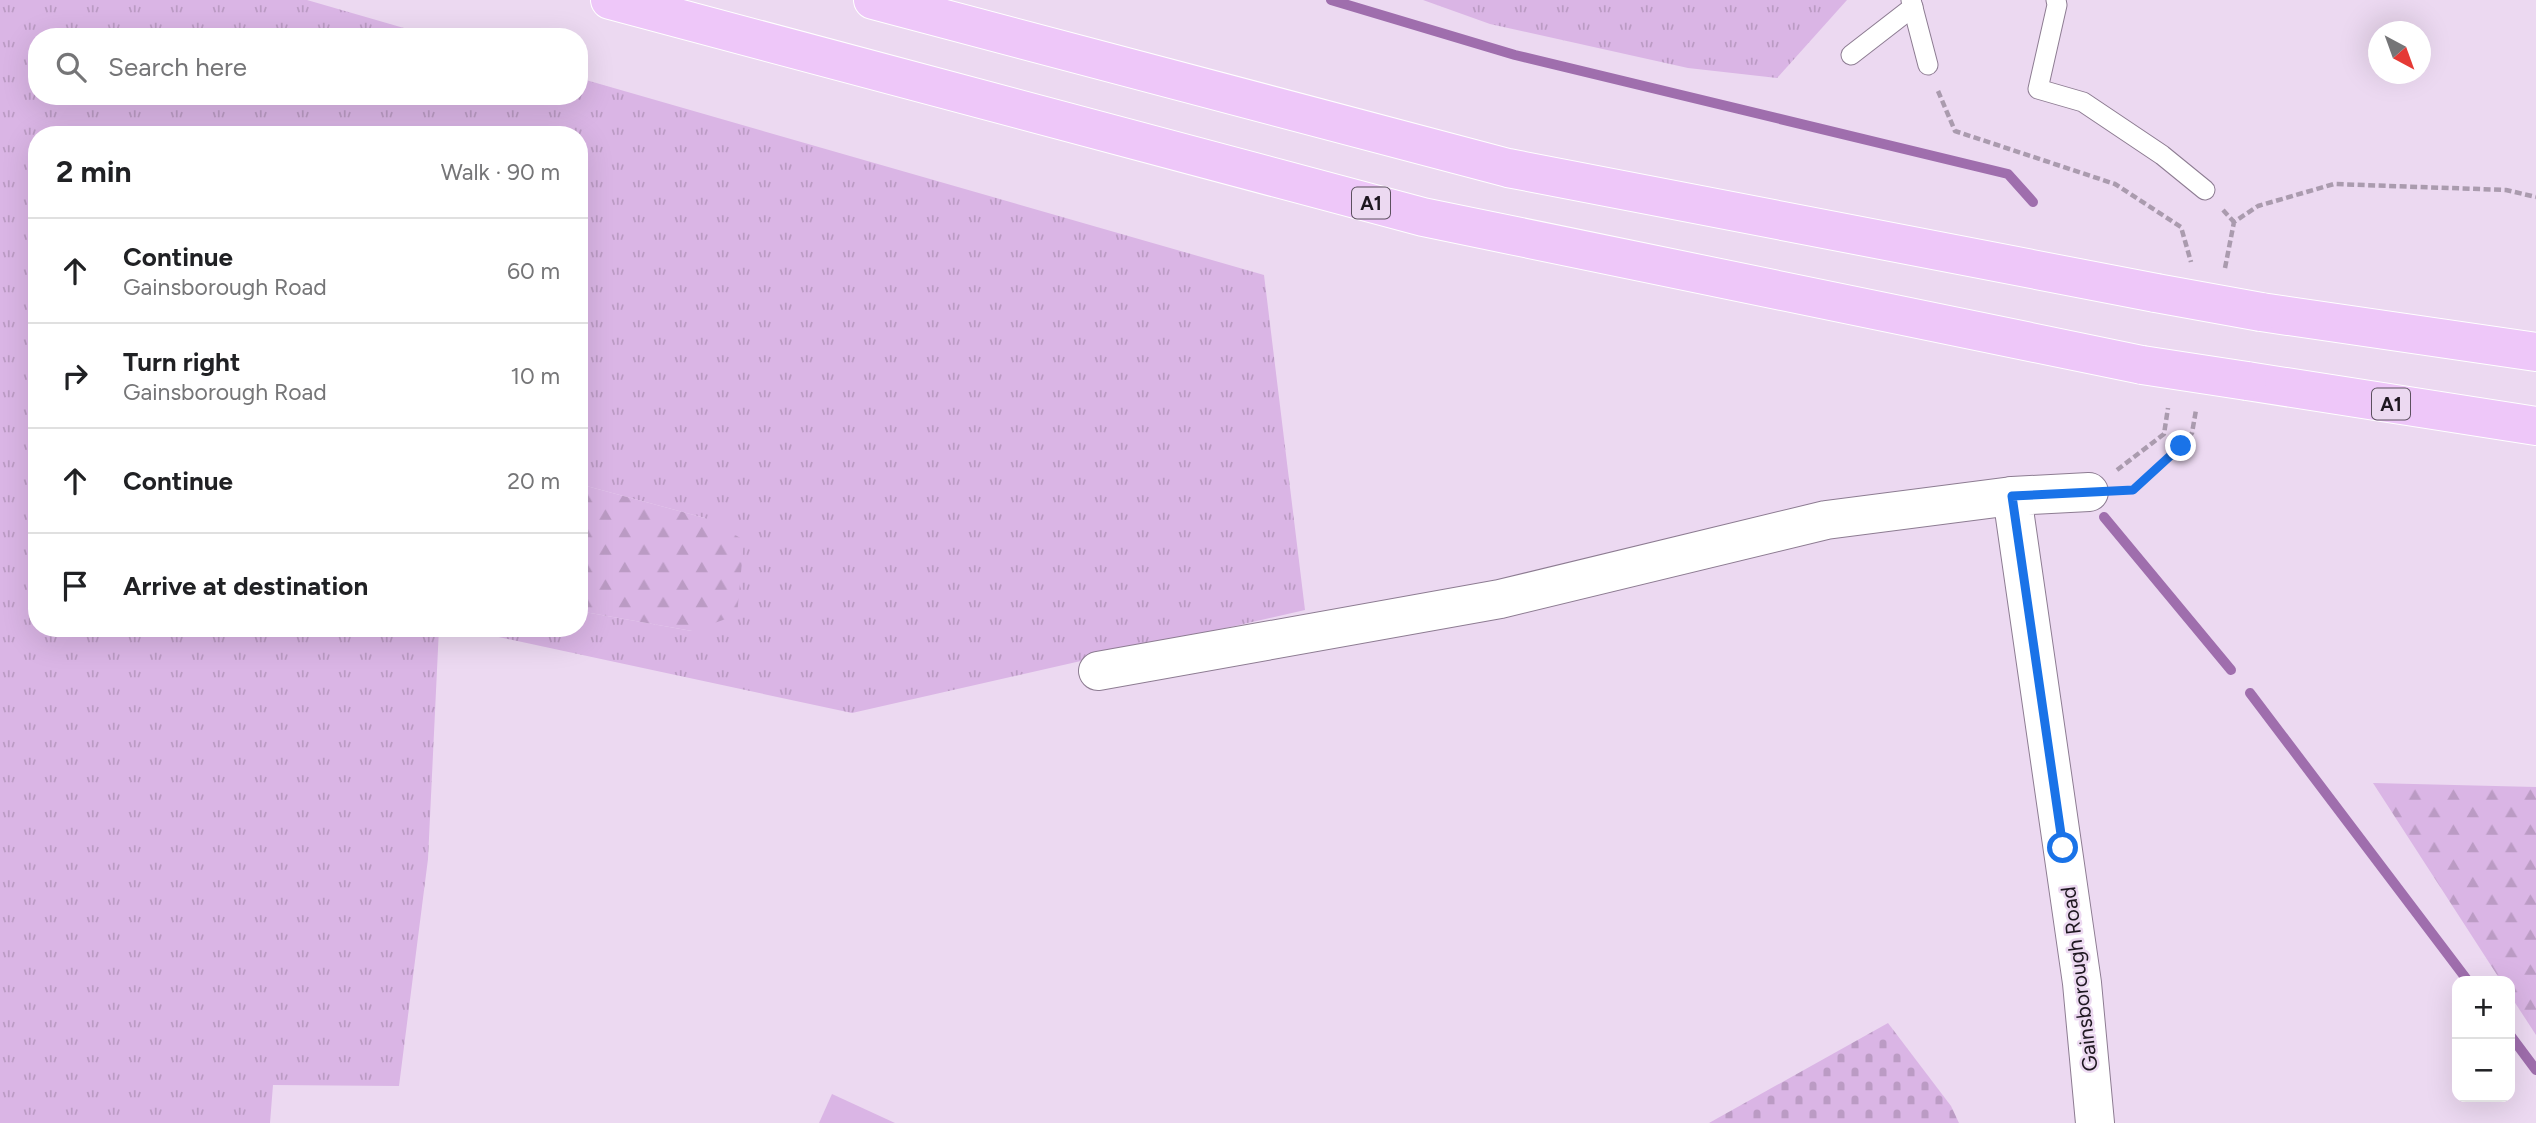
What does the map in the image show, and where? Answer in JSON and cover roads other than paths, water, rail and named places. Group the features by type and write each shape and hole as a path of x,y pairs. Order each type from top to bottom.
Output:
{"highway":[{"name":"A1","path":"610,0 1423,217 2142,365 2536,426"},
{"path":"873,0 1508,168 2261,312 2536,352"}],"street":[{"path":"1098,671 1500,599 1826,520 2012,496 2089,492"},
{"name":"Gainsborough Road","path":"2012,496 2082,983 2095,1123"}],"lane":[{"path":"2056,0 2052,34 2038,89 2084,102 2162,155 2205,190"},
{"path":"1851,55 1912,3 1928,65"}],"waterway":[{"path":"1331,0 1515,55 2008,174 2033,202"},
{"path":"2104,517 2231,670"},
{"path":"2250,693 2464,976"},
{"path":"2513,1039 2536,1070"}]}
